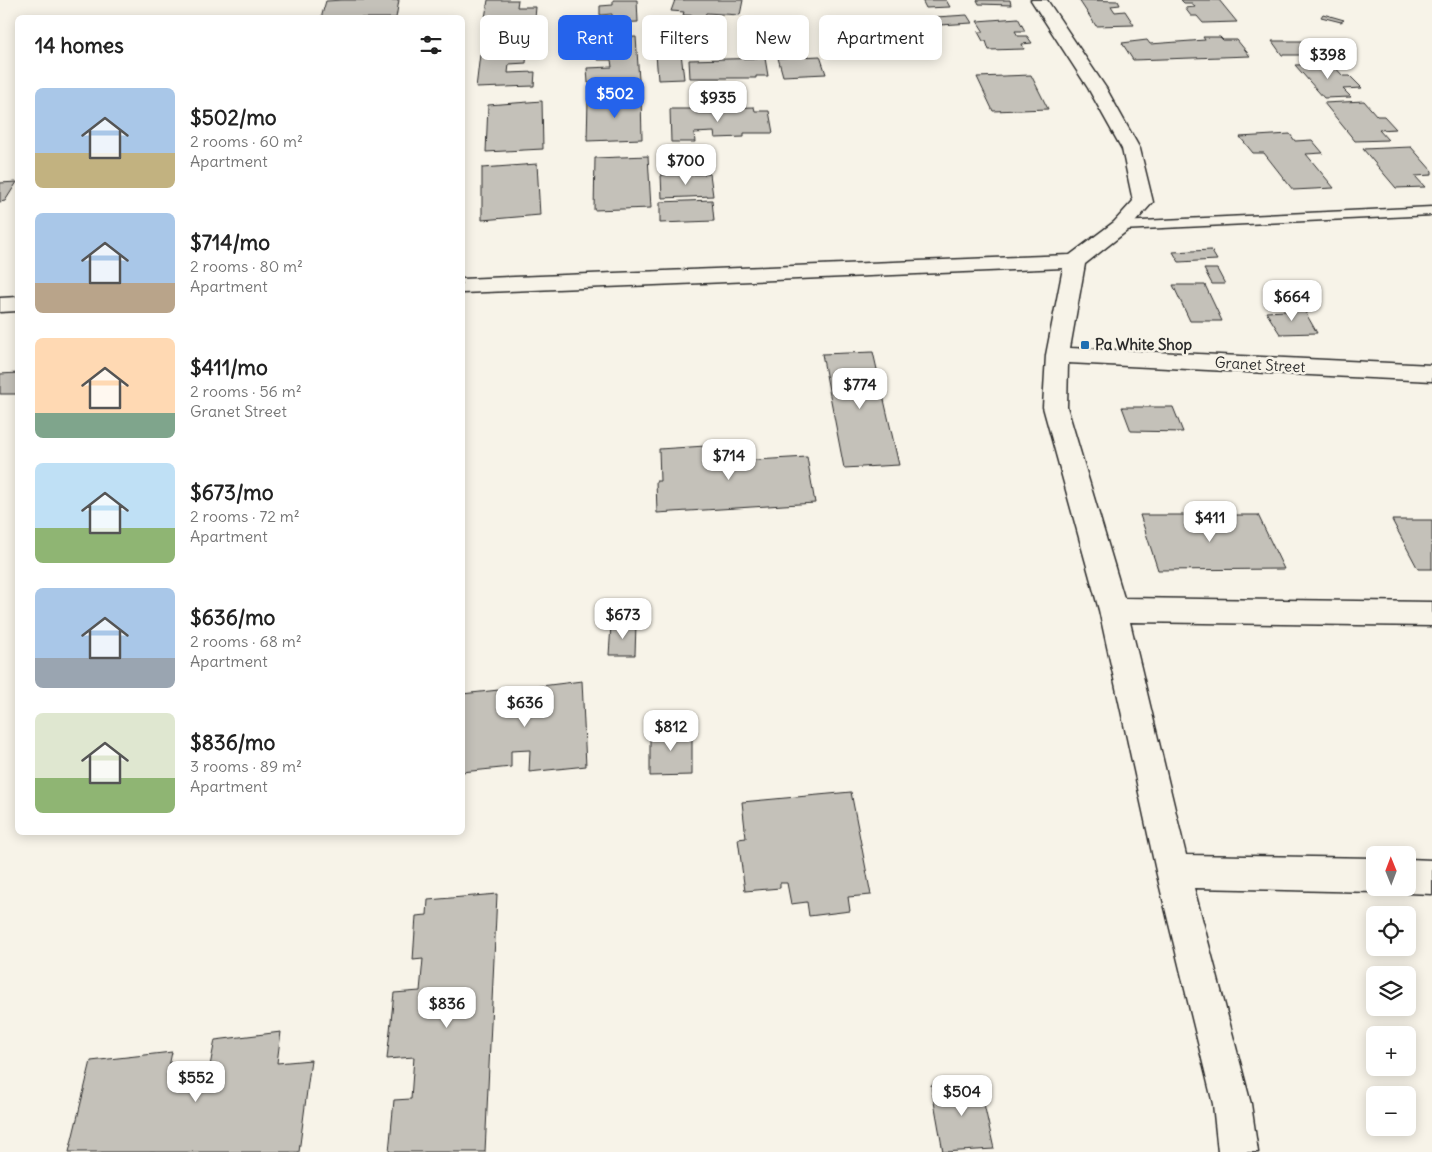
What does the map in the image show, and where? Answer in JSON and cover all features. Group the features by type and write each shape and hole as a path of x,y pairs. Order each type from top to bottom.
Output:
{"street":[{"path":"465,286 1076,261 1121,226 1143,202 1131,149 1097,88 1038,0"},
{"path":"1076,261 1057,356 1055,407 1113,610 1173,871 1232,1104 1238,1152"},
{"path":"0,305 15,304"},
{"name":"Granet Street","path":"1057,356 1432,373"},
{"path":"1113,610 1432,614"},
{"path":"1173,871 1366,876"},
{"path":"1416,876 1432,877"}],"lane":[{"path":"1121,226 1432,211"}],"building":[{"path":"399,0 396,15 322,15 326,1"},
{"path":"488,0 518,0 517,7 536,7 535,15 486,15"},
{"path":"613,0 637,0 638,22 632,22 632,15 600,15 600,6 613,5"},
{"path":"675,0 743,0 740,15 706,13 705,15 683,15 684,12 671,11"},
{"path":"922,0 946,0 950,7 926,8"},
{"path":"977,0 1010,0 1011,5 979,4"},
{"path":"1079,0 1118,1 1120,5 1111,6 1115,12 1125,11 1134,25 1096,26"},
{"path":"1181,0 1219,0 1237,22 1203,23 1197,16 1191,16 1185,8 1195,7 1192,3 1184,3"},
{"path":"1323,14 1344,20 1341,22 1321,17"},
{"path":"967,15 972,23 942,25 942,17"},
{"path":"1018,18 1025,31 1015,31 1018,36 1027,36 1032,43 1022,44 1024,49 989,50 986,41 983,41 978,32 984,32 977,21"},
{"path":"632,37 636,37 639,80 588,83 587,68 612,67 611,60 632,60"},
{"path":"1203,37 1237,40 1250,56 1133,60 1122,43 1147,40 1150,44 1205,40"},
{"path":"1272,41 1312,41 1322,55 1282,55"},
{"path":"480,54 480,60 526,60 526,63 509,64 508,73 535,72 534,86 476,88"},
{"path":"819,56 826,74 783,76 779,60 809,60 809,57"},
{"path":"656,60 682,60 684,79 658,80"},
{"path":"689,60 765,60 768,76 756,76 756,78 690,78"},
{"path":"1332,64 1343,76 1350,76 1362,88 1343,89 1351,97 1324,98 1295,65"},
{"path":"1031,75 1048,109 993,111 977,77"},
{"path":"641,97 642,139 587,141 588,99"},
{"path":"542,101 543,149 486,152 488,105"},
{"path":"1364,101 1377,116 1384,116 1396,129 1379,130 1388,140 1355,141 1324,103"},
{"path":"754,107 755,111 769,111 773,133 744,133 744,137 715,138 714,132 694,133 695,142 671,142 670,109 695,109 696,113 717,113 717,108"},
{"path":"1290,134 1295,141 1312,140 1323,153 1306,154 1334,188 1293,190 1264,153 1253,153 1240,137"},
{"path":"1411,147 1432,171 1432,175 1415,176 1425,187 1396,188 1363,149"},
{"path":"648,156 651,208 594,210 595,158"},
{"path":"537,164 540,215 482,220 482,168"},
{"path":"710,174 713,196 662,198 661,175"},
{"path":"15,182 5,201 0,202 0,183"},
{"path":"712,200 714,221 660,223 660,202"},
{"path":"1211,250 1217,260 1179,262 1173,252"},
{"path":"1204,269 1217,269 1225,284 1212,284"},
{"path":"1173,285 1205,285 1222,321 1190,321"},
{"path":"1304,310 1317,333 1280,334 1266,312"},
{"path":"873,352 899,465 844,468 822,354"},
{"path":"15,373 15,394 0,394 0,374"},
{"path":"1122,407 1173,407 1183,432 1131,431"},
{"path":"721,445 722,462 807,457 815,503 657,513 656,481 660,481 659,449"},
{"path":"1140,515 1258,515 1284,569 1158,570"},
{"path":"1392,520 1432,520 1432,569 1418,569"},
{"path":"636,624 635,655 609,655 611,625"},
{"path":"582,681 586,766 529,772 530,750 511,751 511,767 465,772 465,694 508,689 509,697 534,694 533,687"},
{"path":"692,729 692,775 650,776 650,730"},
{"path":"851,792 871,895 848,897 850,911 809,916 807,902 791,904 787,883 780,883 780,888 745,891 738,839 746,838 742,802"},
{"path":"497,894 485,1152 389,1152 394,1100 411,1099 414,1057 387,1059 394,993 420,991 423,959 413,960 416,916 427,915 428,900"},
{"path":"281,1032 277,1063 311,1060 299,1152 69,1152 91,1061 172,1052 167,1076 209,1071 215,1040"},
{"path":"979,1081 994,1149 943,1152 931,1085"}],"place":[{"name":"Pa White Shop","path":"1085,345"}]}
